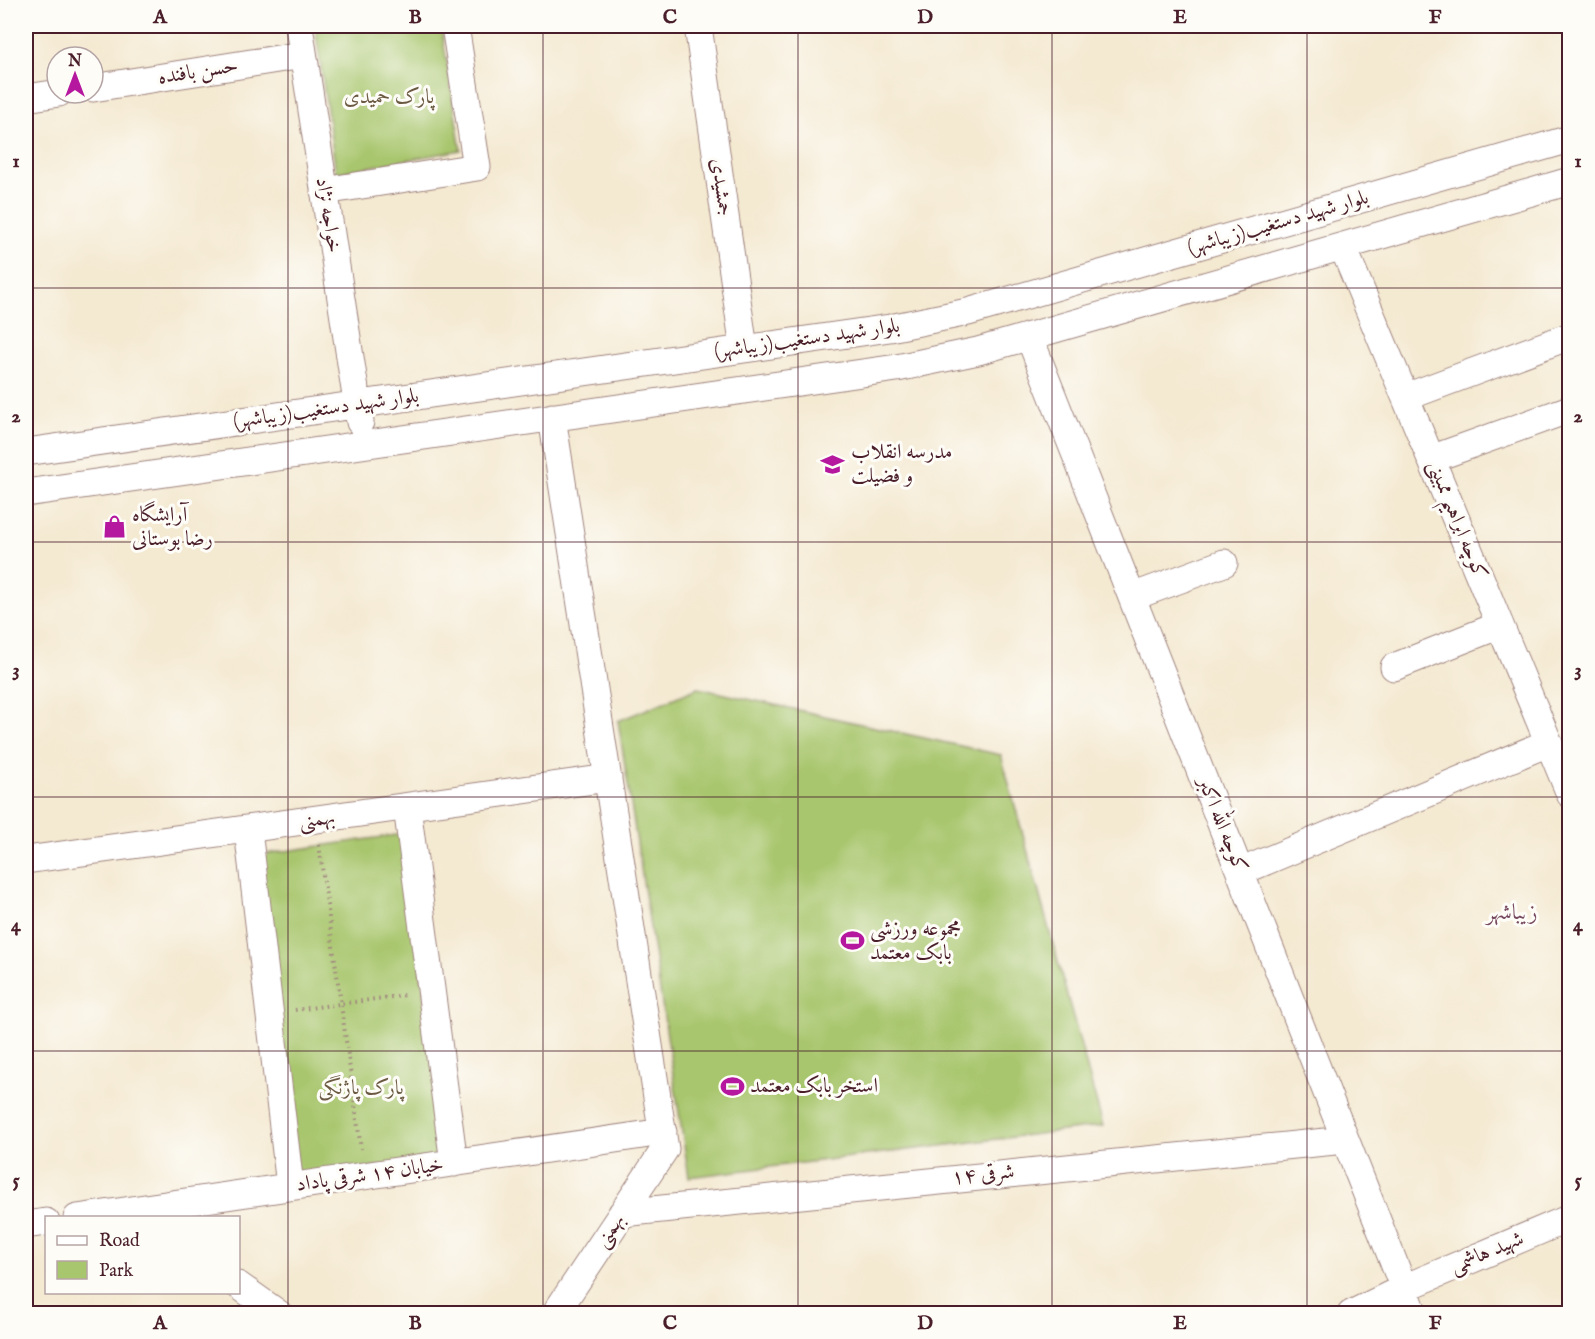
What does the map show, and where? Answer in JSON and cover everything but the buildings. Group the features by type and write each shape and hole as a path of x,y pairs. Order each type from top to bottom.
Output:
{"street":[{"name":"خواجه نژاد","path":"299,26 364,444"},
{"path":"324,191 477,167 455,26"},
{"name":"جمشیدی","path":"698,26 744,349"},
{"name":"حسن بافنده","path":"105,86 303,55"},
{"path":"26,98 45,95"},
{"name":"بلوار شهید دستغیب(زیباشهر)","path":"26,452 890,328 968,312 1569,139"},
{"path":"1492,162 1503,201"},
{"name":"بلوار شهید دستغیب(زیباشهر)","path":"26,493 897,368 978,351 1569,181"},
{"name":"کوچه ابراهیم ممبینی","path":"1343,247 1569,794"},
{"path":"890,328 897,368"},
{"name":"کوچه الله اکبر","path":"1029,336 1414,1314"},
{"path":"1406,398 1569,336"},
{"path":"1431,459 1569,409"},
{"path":"552,417 664,1140"},
{"path":"1132,597 1224,563"},
{"path":"1394,667 1500,625"},
{"path":"1240,872 1548,743"},
{"name":"بهمنی","path":"26,860 608,778"},
{"path":"407,807 454,1163"},
{"path":"248,830 291,1186"},
{"name":"بهمنی","path":"555,1314 622,1213 664,1140"},
{"name":"خیابان ۱۴ شرقی پاداد","path":"106,1216 135,1214 364,1175 664,1140"},
{"name":"۱۴ شرقی","path":"622,1213 1345,1140"},
{"name":"شهید هاشمی","path":"1351,1314 1404,1288 1569,1218"},
{"path":"26,1225 45,1222"},
{"path":"240,1287 279,1314"}],"path":[{"path":"316,820 364,1175"},
{"path":"270,1014 432,991"}],"green space":[{"name":"پارک حمیدی","path":"315,26 441,26 461,150 336,173"},
{"name":"مجموعه ورزشی بابک معتمد","path":"698,688 1001,755 1103,1126 689,1177 618,721"},
{"name":"پارک پاژنگی","path":"403,834 446,1157 297,1179 258,855"}],"place":[{"name":"مدرسه انقلاب و فضیلت","path":"833,464"},
{"name":"آرایشگاه رضا بوستانی","path":"114,527"},
{"name":"مجموعه ورزشی بابک معتمد","path":"852,941"},
{"name":"استخر بابک معتمد","path":"732,1086"}],"district":[{"name":"زیباشهر","path":"1512,913"}]}
